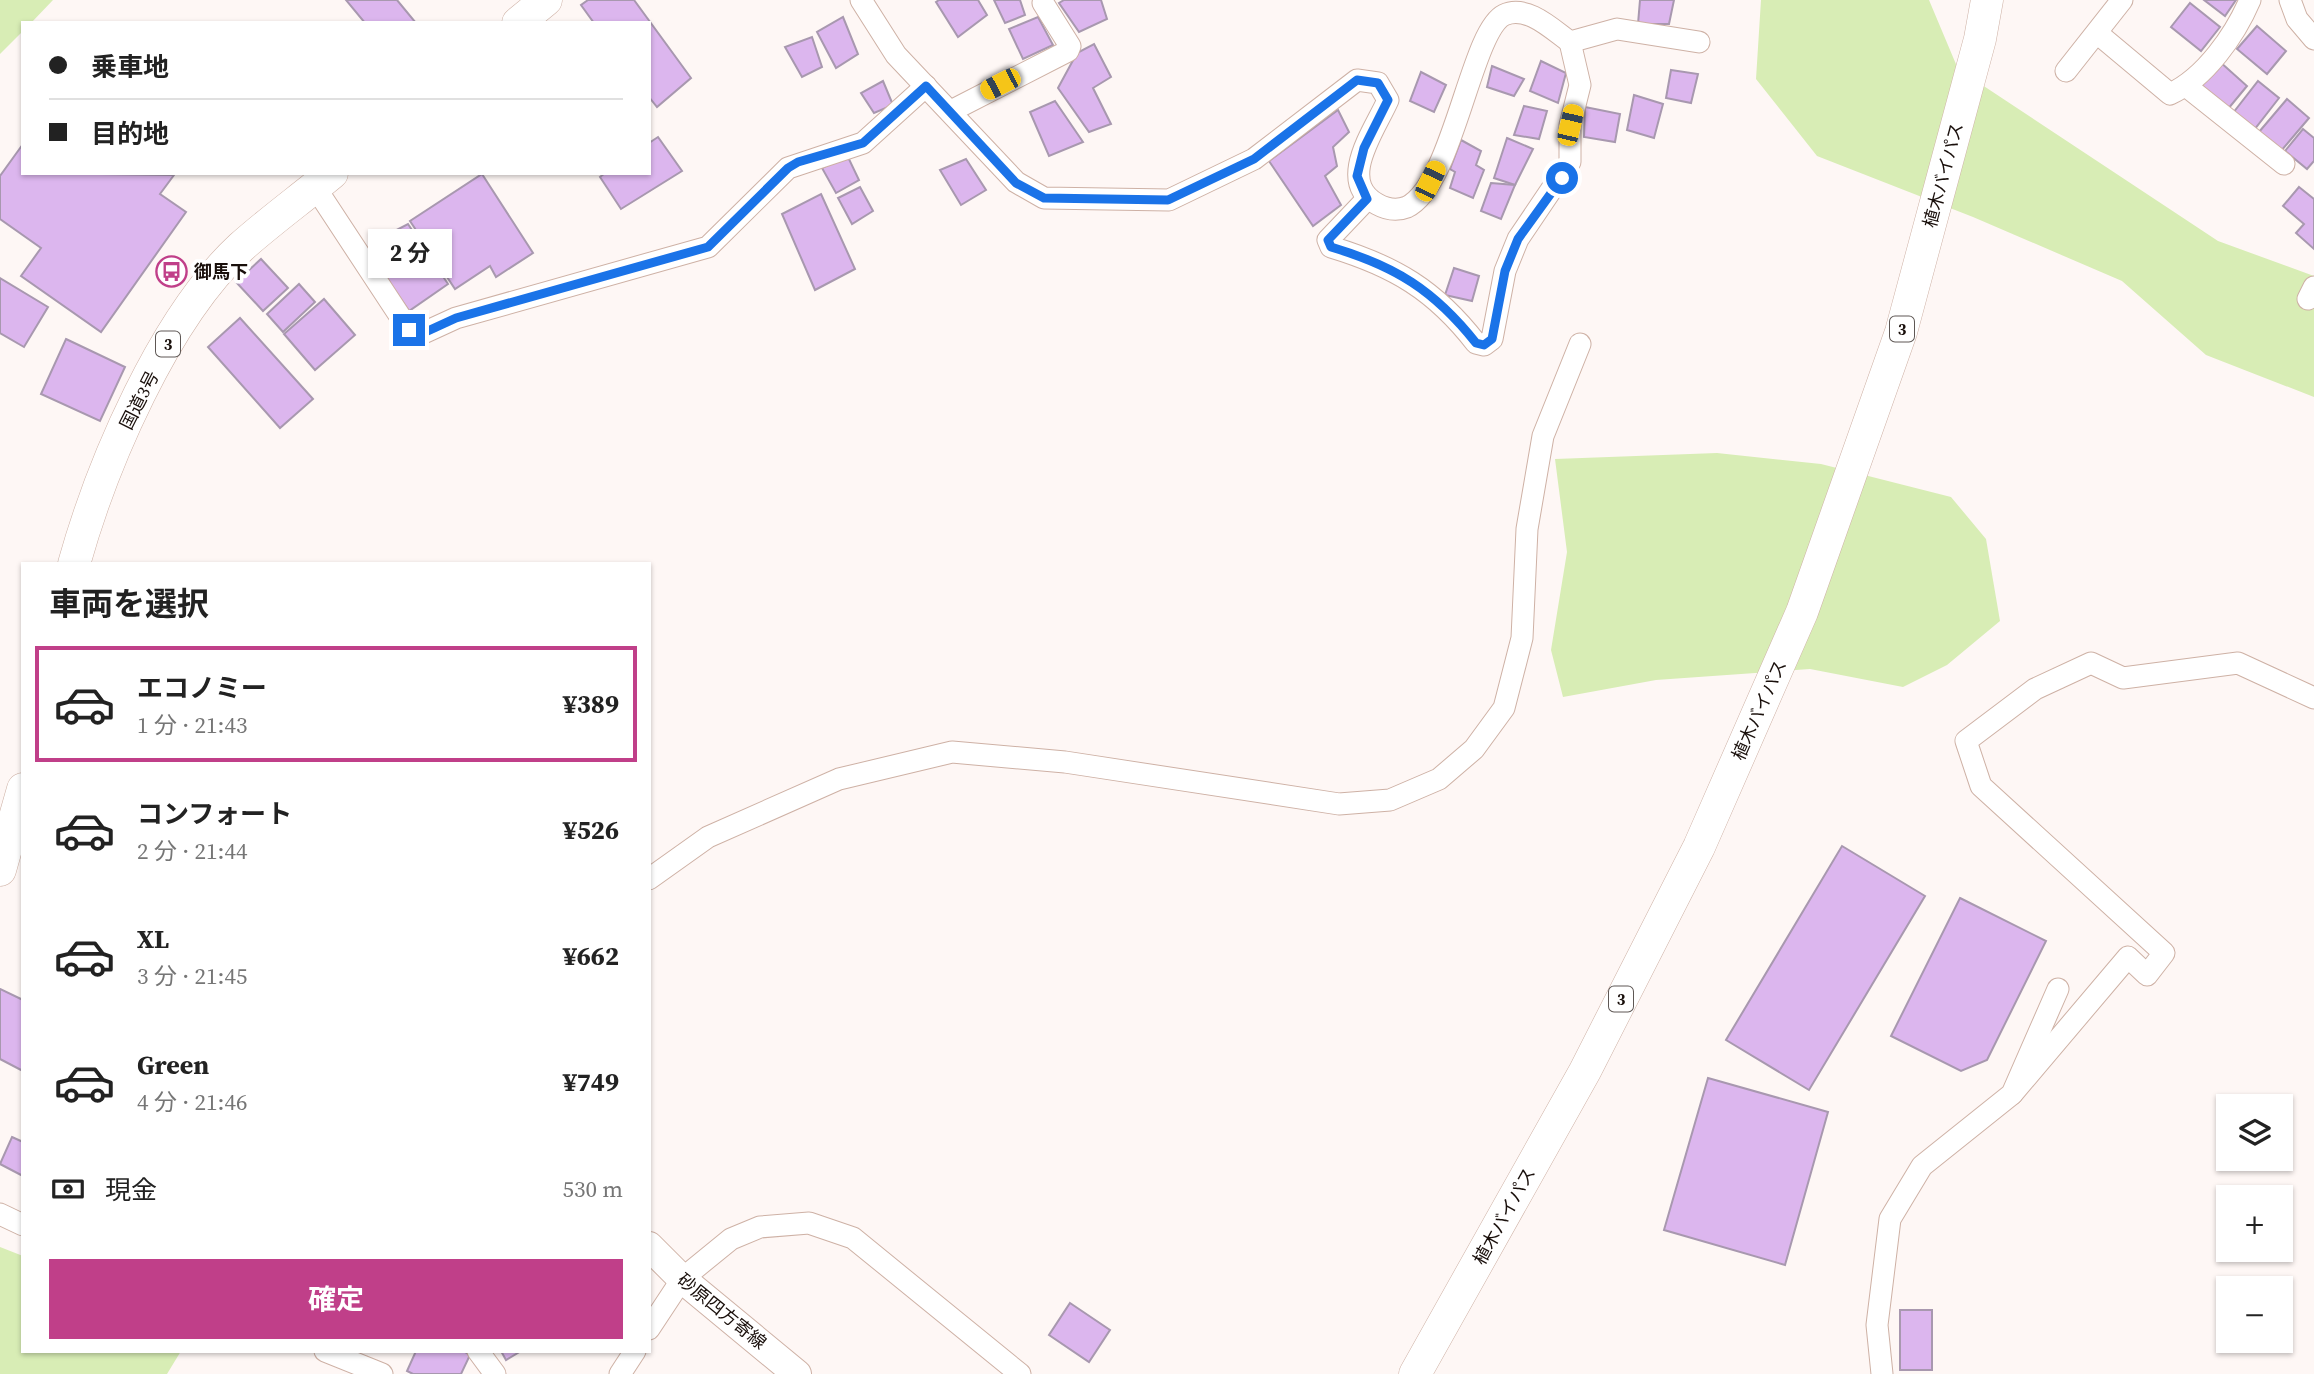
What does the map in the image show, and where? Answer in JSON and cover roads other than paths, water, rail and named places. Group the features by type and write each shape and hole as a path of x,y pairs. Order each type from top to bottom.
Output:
{"highway":[{"path":"521,21 547,0"},
{"name":"植木バイパス","path":"1415,1374 1585,1071 1693,859 1802,612 1901,332 1980,39 1987,0"},
{"name":"国道3号","path":"75,562 89,509 136,401 192,303 240,248 324,180"},
{"path":"0,870 21,796"}],"main road":[{"name":"砂原四方寄線","path":"651,1248 682,1279 797,1374"}],"street":[{"path":"861,0 896,55 1016,183 1044,198 1168,200 1254,159 1357,80 1378,83 1388,100 1364,148 1357,176 1367,199 1385,209 1403,209 1420,200 1457,122 1490,26 1505,14 1521,12 1538,19 1570,42 1580,85 1570,125 1570,162 1518,239 1505,271 1492,339 1484,345 1476,343 1429,292 1400,273 1369,258 1331,247 1328,240 1367,199"},
{"path":"2066,71 2122,0"},
{"path":"2097,33 2170,94 2186,86 2239,26 2250,0"},
{"path":"2290,0 2297,19 2314,39"},
{"path":"951,111 1068,51 1070,46 1043,3"},
{"path":"1570,42 1617,29 1699,42"},
{"path":"324,180 409,330 419,335 456,318 708,247 788,168 798,162 863,143 926,86"},
{"path":"2186,86 2284,164"},
{"path":"651,877 708,837 839,779 952,752 1065,762 1339,804 1390,800 1439,779 1474,749 1503,708 1522,638 1527,529 1542,436 1580,344"},
{"path":"1882,1374 1877,1325 1890,1219 1922,1166 2012,1094 2128,957 2147,975 2164,953 1980,786 1966,741 2035,690 2091,663 2123,678 2238,663 2314,698"},
{"path":"2012,1094 2058,989"},
{"path":"0,1214 21,1224"},
{"path":"651,1326 682,1279 731,1239 760,1227 809,1223 853,1238 1020,1374"},
{"path":"330,1353 382,1374"},
{"path":"479,1353 495,1374"},
{"path":"620,1374 634,1353"}],"place":[{"name":"御馬下","path":"171,271"}]}
